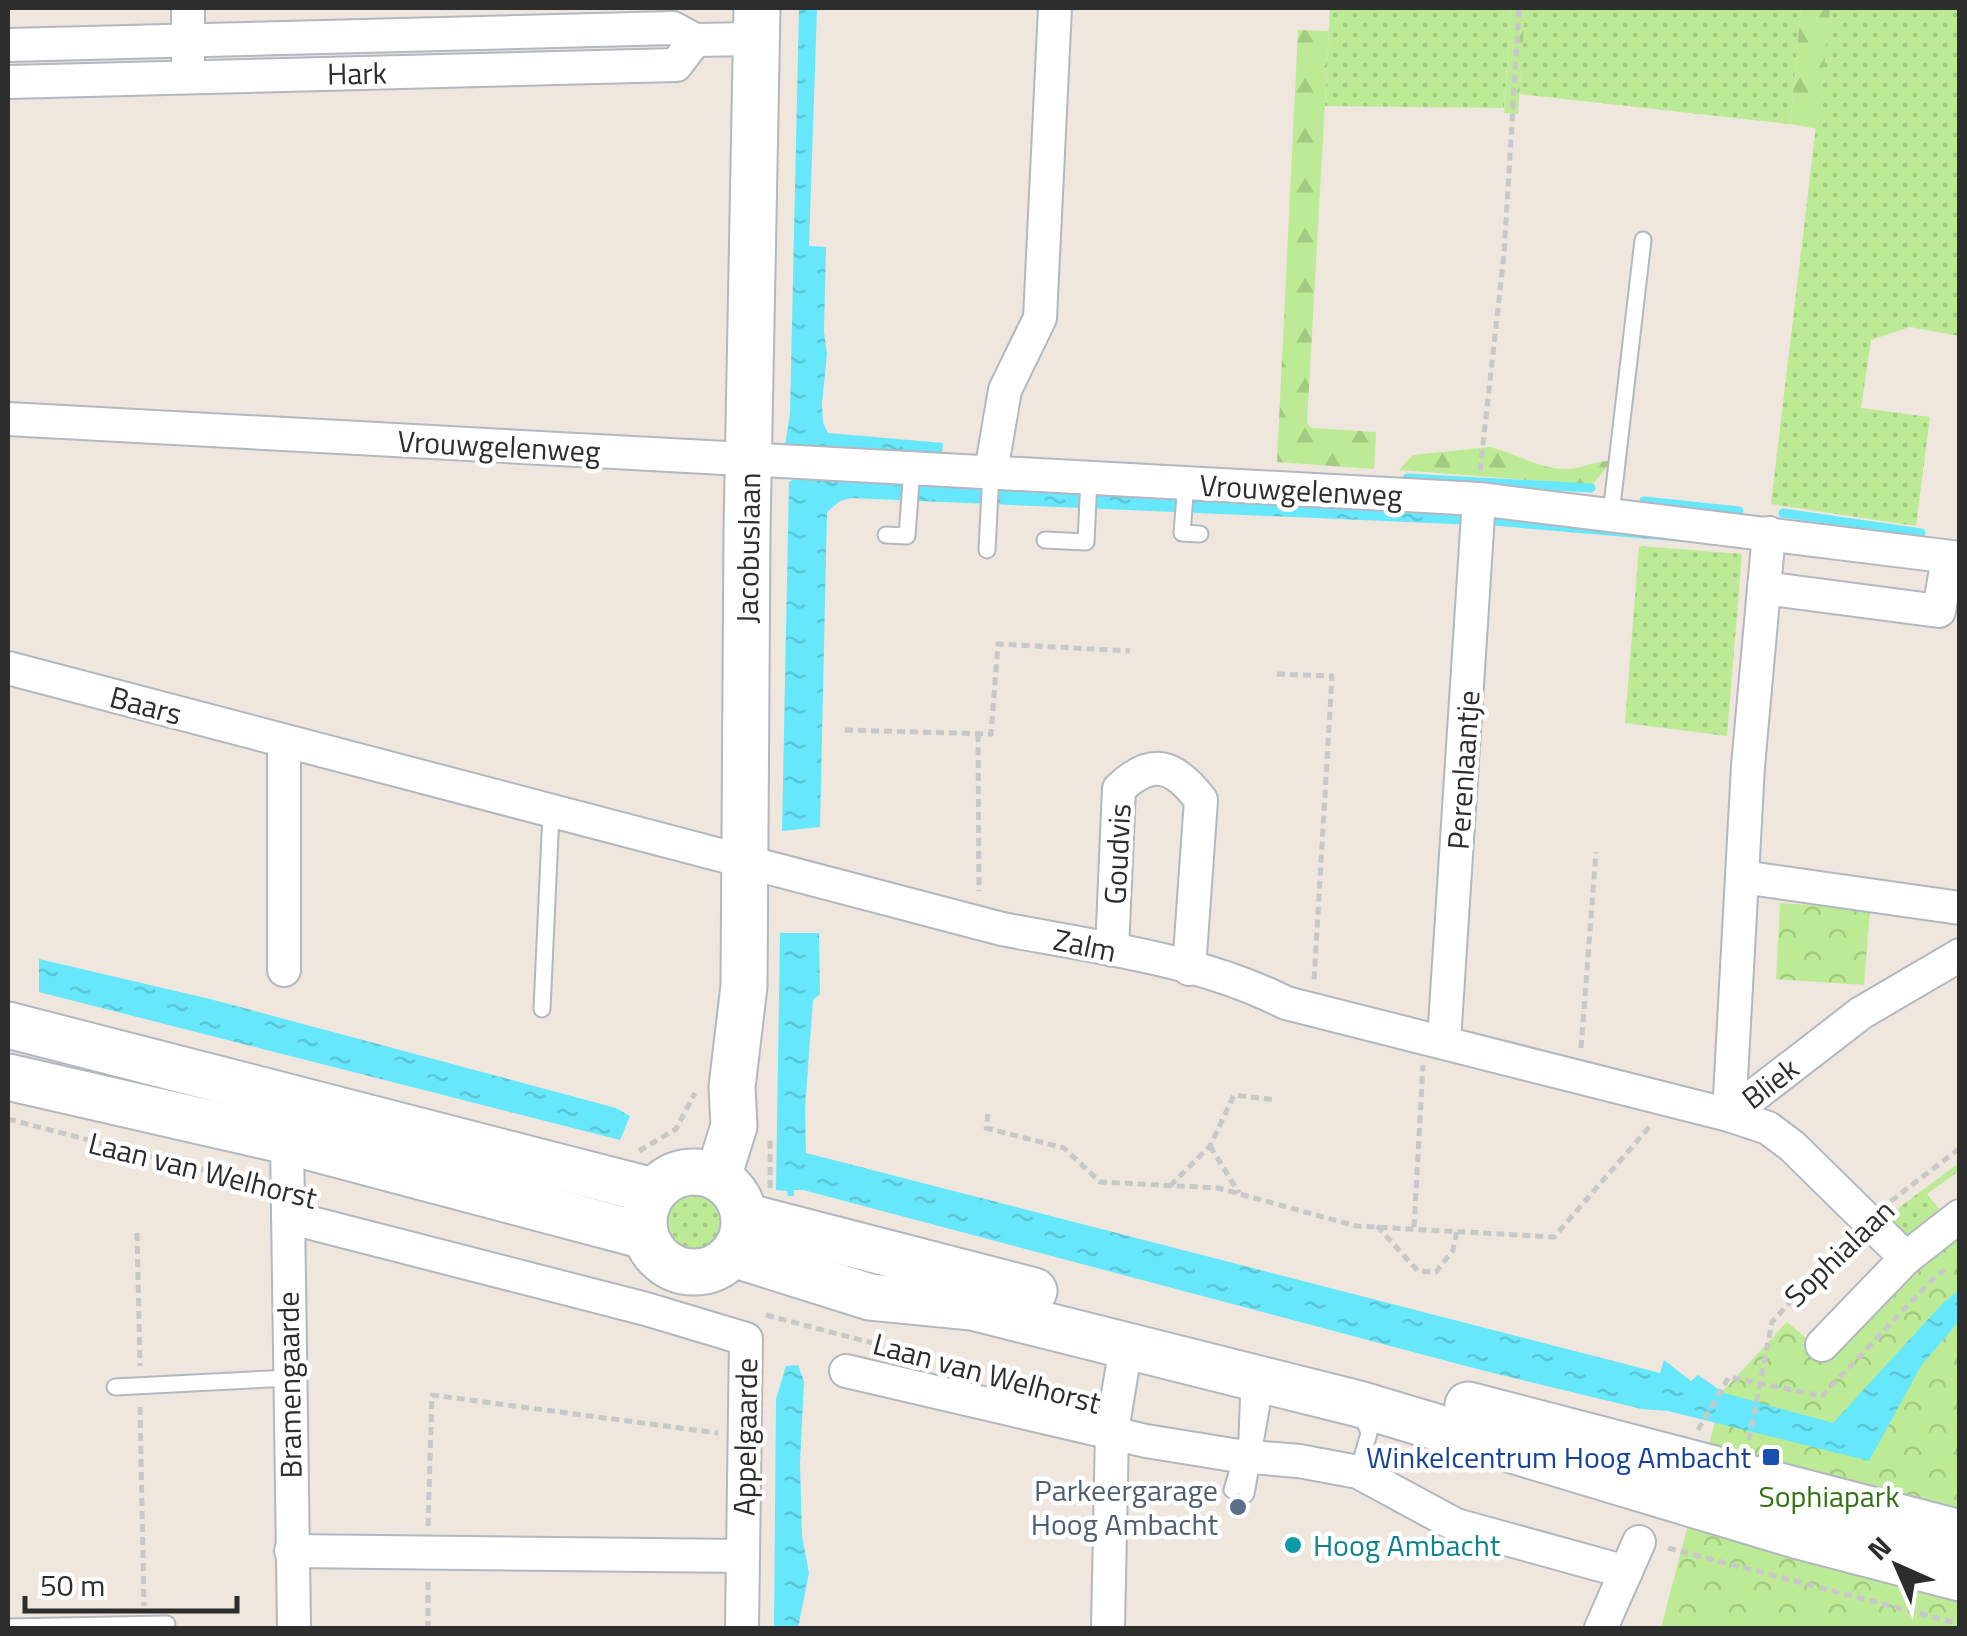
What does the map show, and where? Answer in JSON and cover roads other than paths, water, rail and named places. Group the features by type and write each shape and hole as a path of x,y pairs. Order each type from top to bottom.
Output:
{"main road":[{"name":"Jacobuslaan","path":"687,1180 734,1126 732,1087 744,986 756,23"},
{"path":"8,1025 687,1180 738,1198 739,1235 716,1268 684,1272 664,1263 645,1236 644,1213 687,1180"},
{"name":"Laan van Welhorst","path":"8,1077 287,1141 645,1236"},
{"path":"739,1235 1960,1534"},
{"name":"Laan van Welhorst","path":"739,1235 870,1297 972,1307 1259,1380 1376,1418 1960,1578"}],"street":[{"path":"188,8 188,77"},
{"path":"991,478 1005,390 1040,318 1054,8"},
{"path":"444,22 444,71"},
{"name":"Hark","path":"8,44 189,41 444,22 673,28 756,23"},
{"name":"Hark","path":"8,82 676,65 696,24"},
{"name":"Vrouwgelenweg","path":"8,420 1479,503 1610,514 1954,558 1939,611 1764,588"},
{"name":"Perenlaantje","path":"1434,1038 1479,503"},
{"name":"Bliek","path":"1729,1115 1748,766 1769,533"},
{"name":"Baars","path":"8,668 744,860"},
{"path":"284,742 284,970"},
{"name":"Goudvis","path":"1112,950 1119,789 1136,772 1159,767 1184,776 1202,800 1189,968"},
{"name":"Zalm","path":"744,860 979,923 1247,983 1286,1003 1434,1038 1768,1128 1906,1258"},
{"path":"1742,877 1960,908"},
{"name":"Bliek","path":"1729,1115 1862,1014 1960,955"},
{"name":"Bramengaarde","path":"287,1141 294,1628"},
{"name":"Appelgaarde","path":"287,1205 746,1339 743,1556 292,1550"},
{"name":"Sophialaan","path":"1822,1346 1906,1258 1960,1216"},
{"path":"1108,1628 1112,1431 1126,1346"},
{"path":"846,1372 1146,1441 1358,1472 1456,1525 1643,1554"},
{"path":"1600,1628 1643,1554"},
{"path":"1623,1628 1643,1554"},
{"path":"742,1628 743,1556"}],"lane":[{"path":"1610,514 1643,240"},
{"path":"886,536 907,536 912,473"},
{"path":"987,550 991,478"},
{"path":"1045,540 1086,542 1089,483"},
{"path":"1185,488 1182,533 1200,534"},
{"path":"542,1009 552,813"},
{"path":"116,1387 288,1378"},
{"path":"1239,1492 1259,1380"},
{"path":"1358,1472 1376,1418"},
{"path":"8,1628 167,1624"}],"water":[{"path":"799,8 817,8 809,246 826,247 823,423 828,433 943,443 942,454 785,446 790,413"},
{"path":"796,478 1495,514 1743,547 1499,526 851,498 840,501 827,512 820,827 782,831 789,482"},
{"path":"780,933 819,933 820,994 813,1000 805,1109 806,1153 1660,1373 1664,1360 1691,1381 1698,1375 1724,1393 1833,1423 1959,1290 1959,1321 1921,1366 1869,1461 1481,1370 803,1190 794,1190 794,1196 788,1196 787,1191 776,1190"},
{"path":"39,959 210,999 616,1108 630,1116 620,1140 39,992"},
{"path":"798,1365 804,1381 800,1463 802,1536 809,1573 798,1628 774,1628 776,1399 786,1366"}],"waterway":[{"path":"1407,478 1591,488"},
{"path":"1644,501 1739,511"},
{"path":"1783,513 1921,533"}],"place":[{"name":"Winkelcentrum Hoog Ambacht","path":"1771,1457"},
{"name":"Parkeergarage Hoog Ambacht","path":"1238,1507"},
{"name":"Hoog Ambacht","path":"1293,1545"}],"park label":[{"name":"Sophiapark","path":"1829,1496"}]}
